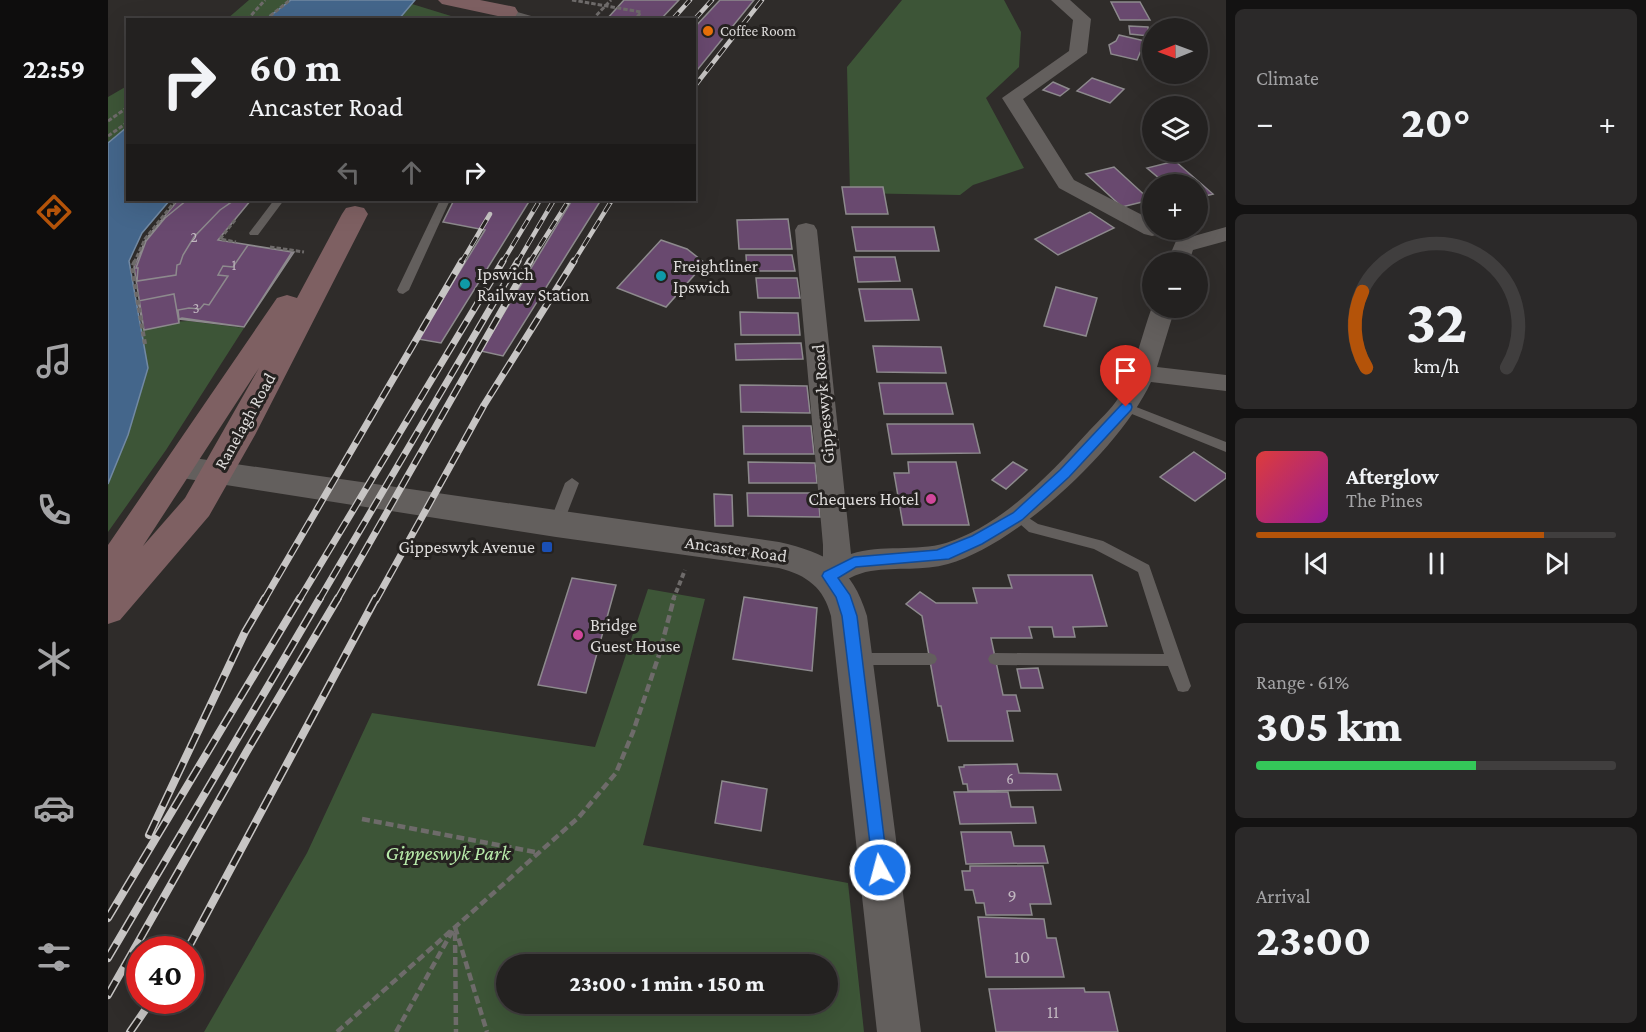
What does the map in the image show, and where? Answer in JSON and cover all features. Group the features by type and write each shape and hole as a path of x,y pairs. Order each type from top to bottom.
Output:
{"main road":[{"path":"449,0 508,11"},
{"name":"Ranelagh Road","path":"108,572 180,468 304,279 360,207"},
{"name":"Ranelagh Road","path":"108,610 197,507 243,428 360,207"}],"street":[{"path":"1060,0 1082,19 1078,53 1012,98 1066,184 1142,224"},
{"name":"Gippeswyk Road","path":"806,230 837,545 837,556 829,576"},
{"path":"1186,252 1226,234"},
{"path":"1165,240 1179,252"},
{"path":"899,1032 847,606 829,576 843,567 860,561 925,558 949,553 1017,516 1064,474 1126,407 1142,373 1160,318"},
{"path":"1142,373 1226,383"},
{"name":"Ancaster Road","path":"180,468 779,555 812,564 829,576"}],"lane":[{"path":"508,11 529,18"},
{"path":"254,233 278,201"},
{"path":"402,290 445,201"},
{"path":"1126,407 1226,447"},
{"path":"556,524 572,483"},
{"path":"1017,516 1034,528 1098,545 1144,568 1173,660 1184,686"},
{"path":"854,659 930,659"},
{"path":"995,659 1173,660"}],"path":[{"path":"249,18 266,0"},
{"path":"268,18 290,0"},
{"path":"572,0 641,12 636,18"},
{"path":"594,18 611,0"},
{"path":"108,121 126,108"},
{"path":"108,136 126,123"},
{"path":"145,344 132,267 145,239 175,201"},
{"path":"337,1032 579,817 616,774 659,655 675,594"},
{"path":"362,819 540,853"},
{"path":"396,1032 455,926"},
{"path":"455,926 456,1032"},
{"path":"455,926 487,1032"}],"green space":[{"path":"249,0 291,0 267,18 228,18"},
{"path":"902,0 1004,0 1021,32 1019,67 986,98 1024,168 973,185 960,195 850,193 847,67"},
{"path":"412,4 451,16 450,18 400,18"},
{"path":"126,87 126,128 108,143 108,97"},
{"path":"188,321 244,328 166,450 108,532 108,484 128,435 148,368 140,324"},
{"name":"Gippeswyk Park","path":"648,589 705,599 643,845 848,883 864,1032 204,1032 307,853 372,713 595,747"}],"water":[{"path":"291,0 415,0 400,18 267,18"},
{"path":"126,128 126,201 169,201 142,233 129,261 148,368 128,435 108,484 108,143"}],"building":[{"path":"624,0 679,0 662,18 608,18"},
{"path":"720,0 754,0 696,72 696,26"},
{"path":"1111,2 1140,2 1149,18 1142,18 1142,20 1120,20"},
{"path":"1129,26 1142,27 1142,35 1130,34"},
{"path":"1119,35 1142,40 1142,48 1137,60 1111,54 1109,45 1116,41"},
{"path":"1092,78 1124,89 1110,103 1077,91"},
{"path":"1053,82 1069,89 1060,96 1043,90"},
{"path":"1176,162 1190,174 1154,174 1147,168"},
{"path":"1114,167 1142,193 1142,202 1122,207 1086,174"},
{"path":"842,187 883,187 888,214 846,214"},
{"path":"177,201 250,201 218,240 294,252 244,327 182,318 179,319 179,323 144,330 134,267 146,239"},
{"path":"186,201 226,201 230,203 194,237 180,264 177,265 176,275 137,281 138,268 136,268 146,241 165,218"},
{"name":"Ipswich Railway Station","path":"454,201 529,201 441,343 418,339 485,230 443,222"},
{"name":"Ipswich Railway Station","path":"571,201 600,201 503,356 481,351"},
{"path":"1090,212 1114,228 1058,255 1035,239"},
{"path":"788,219 792,249 739,249 737,220"},
{"path":"852,227 934,227 939,251 856,251"},
{"name":"Freightliner Ipswich","path":"661,240 687,249 705,263 666,307 617,288"},
{"path":"248,245 292,252 244,327 179,319 178,310 200,309 204,304 209,305 228,276 218,275 223,266 233,267"},
{"path":"746,255 792,255 795,271 747,271"},
{"path":"854,257 895,257 900,281 858,282"},
{"path":"756,278 797,278 800,298 758,298"},
{"path":"1056,287 1097,298 1086,336 1044,326"},
{"path":"859,289 912,289 919,320 865,321"},
{"path":"174,294 179,323 144,330 138,301"},
{"path":"740,312 798,313 800,335 741,335"},
{"path":"801,343 803,359 736,360 735,344"},
{"path":"873,346 941,347 946,373 877,372"},
{"path":"879,383 946,383 953,414 884,414"},
{"path":"740,385 807,386 810,413 741,412"},
{"path":"887,424 973,424 980,453 892,454"},
{"path":"743,426 811,426 814,454 744,454"},
{"path":"1194,452 1226,474 1226,478 1195,501 1160,477"},
{"path":"748,462 815,463 817,483 749,483"},
{"name":"Chequers Hotel","path":"908,462 956,462 969,525 903,525 894,473 909,473"},
{"path":"1013,462 1027,470 1006,489 992,480"},
{"path":"747,493 818,493 820,517 748,516"},
{"path":"714,494 732,495 733,526 715,526"},
{"path":"1008,575 1092,575 1107,626 1073,627 1075,637 1054,637 1052,627 1029,627 1032,638 991,638 1003,695 1016,695 1020,711 1007,711 1013,741 948,741 941,706 938,706 922,616 906,604 920,592 936,603 977,603 973,588 1012,588"},
{"name":"Bridge Guest House","path":"572,578 616,585 586,693 538,685"},
{"path":"744,597 817,608 812,671 733,659"},
{"path":"1038,668 1043,688 1021,688 1017,669"},
{"path":"1017,764 1019,773 1057,774 1061,790 968,791 967,784 963,784 959,767 964,767 964,765"},
{"path":"722,781 767,789 761,831 715,823"},
{"path":"954,792 1008,792 1011,807 1033,807 1036,823 960,824"},
{"path":"961,832 1011,832 1014,846 1044,846 1048,863 966,864"},
{"path":"970,866 1043,866 1051,904 1030,904 1032,915 986,915 984,903 976,903 973,890 965,890 962,871 970,871"},
{"path":"978,917 1044,919 1047,938 1056,938 1064,977 986,977"},
{"path":"1084,988 1085,992 1109,992 1118,1032 996,1032 989,989"}],"railway":[{"path":"674,18 690,0"},
{"path":"696,18 712,0"},
{"path":"696,84 762,0"},
{"path":"502,263 539,201"},
{"path":"517,263 553,201"},
{"path":"529,263 568,201"},
{"path":"573,263 611,201"},
{"path":"461,263 490,214"},
{"path":"264,600 462,261"},
{"path":"299,600 503,261"},
{"path":"319,600 518,261"},
{"path":"337,600 530,261"},
{"path":"376,600 484,405 574,261"},
{"path":"149,835 245,632 265,598"},
{"path":"108,918 300,598"},
{"path":"108,958 320,598"},
{"path":"108,995 247,751 338,598"},
{"path":"195,936 376,598"},
{"path":"130,1032 142,1014"}],"place":[{"name":"Coffee Room","path":"708,31"},
{"name":"Freightliner Ipswich","path":"661,276"},
{"name":"Ipswich Railway Station","path":"465,284"},
{"name":"Chequers Hotel","path":"931,499"},
{"name":"Gippeswyk Avenue","path":"547,547"},
{"name":"Bridge Guest House","path":"578,635"}],"route":[{"path":"880,870 849,616 843,595 829,576 854,562 937,556 977,540 1017,516 1064,474 1126,407"}]}
